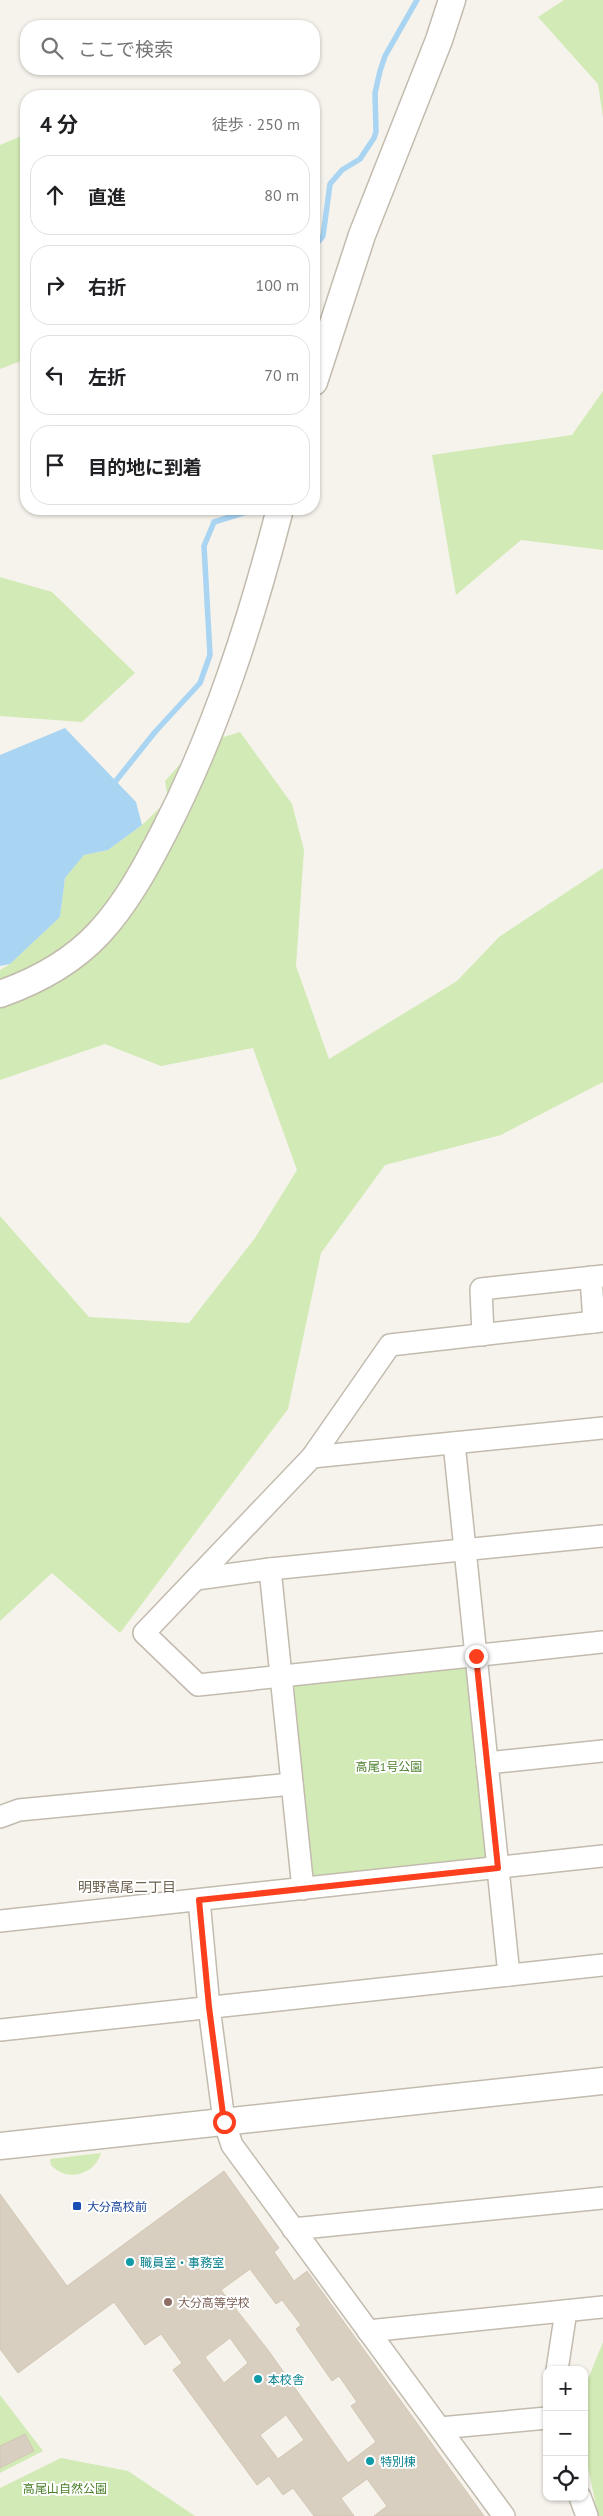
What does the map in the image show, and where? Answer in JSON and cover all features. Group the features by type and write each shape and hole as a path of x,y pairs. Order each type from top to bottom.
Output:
{"street":[{"path":"320,364 362,235 439,40 452,0"},
{"path":"0,994 48,974 98,934 119,909 148,863 190,778 226,693 260,584 278,515"},
{"path":"483,1335 481,1289 597,1277 598,1321 483,1335 390,1345 312,1457 144,1632 198,1685 603,1642"},
{"path":"312,1457 603,1428"},
{"path":"454,1443 509,1975"},
{"path":"196,1579 270,1569 603,1536"},
{"path":"270,1569 303,1889"},
{"path":"487,1763 603,1751"},
{"path":"0,1817 19,1810 292,1784"},
{"path":"0,1921 603,1856"},
{"path":"199,1900 209,2007 224,2122 232,2145 504,2516"},
{"path":"0,2030 603,1964"},
{"path":"0,2146 603,2081"},
{"path":"293,2229 603,2198"},
{"path":"368,2331 603,2307"},
{"path":"558,2366 566,2311"},
{"path":"440,2428 543,2418"},
{"path":"581,2501 587,2516"}],"green space":[{"path":"564,0 603,0 603,117 598,84 538,17"},
{"path":"20,137 20,361 0,369 0,145"},
{"path":"603,391 603,550 521,540 456,595 432,455 572,435"},
{"path":"0,577 52,592 135,673 82,722 0,716"},
{"path":"240,732 292,804 304,850 296,966 329,1059 457,981 499,937 603,868 603,1082 501,1135 385,1165 321,1253 288,1409 120,1633 52,1573 0,1621 0,1216 89,1317 189,1323 255,1238 297,1170 253,1048 161,1066 105,1044 0,1080 0,970 10,964 60,917 65,878 84,855 108,850 142,825 168,800 165,781 197,745"},
{"name":"高尾1号公園","path":"463,1665 470,1672 489,1854 484,1859 315,1878 310,1874 291,1691 297,1684"},
{"path":"101,2153 92,2167 79,2174 64,2174 51,2165 50,2159"},
{"path":"603,2342 603,2516 598,2516 588,2467 588,2379"},
{"path":"0,2395 43,2451 0,2473"},
{"name":"高尾山自然公園","path":"61,2458 128,2471 195,2516 0,2516 0,2488"}],"water":[{"path":"65,728 136,802 142,825 108,850 84,855 65,878 60,917 10,964 0,966 0,755"}],"building":[{"path":"224,2171 279,2248 274,2252 294,2281 307,2271 484,2516 374,2516 387,2506 367,2479 341,2498 354,2516 314,2516 293,2488 283,2495 269,2476 257,2485 173,2370 182,2363 161,2334 145,2345 114,2302 18,2373 0,2349 0,2194 67,2286","holes":["250,2269 276,2304 282,2300 301,2325 296,2329 332,2381 339,2376 357,2402 351,2406 376,2442 348,2463 268,2350 221,2290","230,2338 248,2363 224,2383 205,2357","286,2415 304,2440 278,2459 260,2435"]},
{"path":"25,2434 34,2451 0,2468 0,2446"}],"waterway":[{"path":"320,240 323,236 330,184 342,170 360,159 374,138 376,132 375,93 380,71 385,56 417,0"},
{"path":"111,787 155,732 200,683 210,655 204,546 214,522 237,515"}],"place":[{"name":"大分高校前","path":"77,2206"},
{"name":"職員室・事務室","path":"130,2262"},
{"name":"大分高等学校","path":"168,2302"},
{"name":"本校舎","path":"258,2379"},
{"name":"特別棟","path":"370,2461"}],"district":[{"name":"明野高尾二丁目","path":"127,1887"}],"route":[{"path":"224,2122 209,2007 199,1900 498,1868 476,1656"}]}
